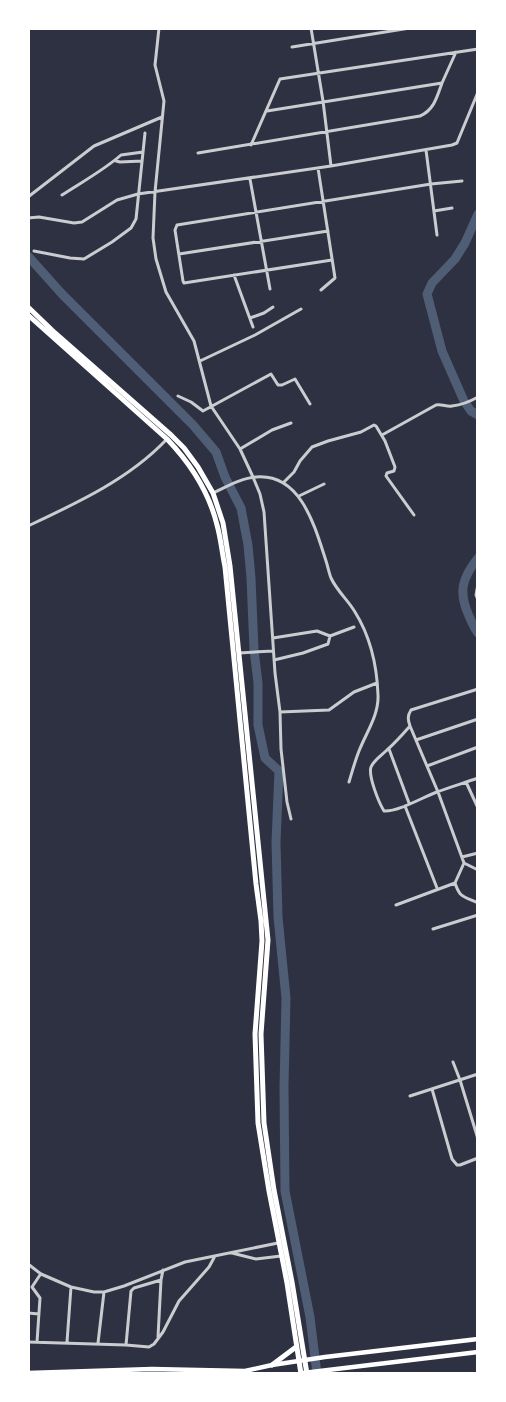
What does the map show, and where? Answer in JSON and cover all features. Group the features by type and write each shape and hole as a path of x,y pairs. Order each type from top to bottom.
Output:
{"highway":[{"path":"28,307 169,437 206,493 218,526 225,567 254,873 261,921 261,964 255,1034 258,1123 276,1216 292,1282 308,1373"},
{"path":"28,315 184,448 213,493 224,523 232,576 267,918 267,964 261,1034 264,1123 278,1243 296,1347 304,1360 301,1374"},
{"path":"272,1365 296,1347"}],"main road":[{"path":"28,1373 152,1369 245,1371 325,1357 477,1339"},
{"path":"301,1374 477,1352"}],"street":[{"path":"159,28 155,65 164,101 155,192 153,238 156,260 170,301 190,332 211,406 240,449 260,494 264,512 281,749 291,819"},
{"path":"311,28 331,166"},
{"path":"292,47 410,28"},
{"path":"251,145 280,79 477,49"},
{"path":"198,153 420,116 428,112 434,104 456,52"},
{"path":"267,111 442,83"},
{"path":"28,218 39,217 74,223 82,222 117,200 138,194 250,179 452,145 457,143 477,92"},
{"path":"28,197 94,146 162,117"},
{"path":"34,251 84,259 131,228 136,219 145,133"},
{"path":"426,150 437,235"},
{"path":"62,195 116,161 121,155 143,152"},
{"path":"116,161 142,161"},
{"path":"318,168 335,278 321,290"},
{"path":"250,179 270,289"},
{"path":"332,260 184,283 175,230 177,225 462,181"},
{"path":"434,211 452,208"},
{"path":"179,254 328,231"},
{"path":"234,275 253,327"},
{"path":"250,318 273,308"},
{"path":"200,361 255,335 301,309"},
{"path":"178,396 202,410 271,374 278,385 295,379 310,404"},
{"path":"382,435 436,405 450,407 476,398"},
{"path":"240,449 272,430 291,423"},
{"path":"284,482 312,447 376,426 395,467 394,471 387,473 386,476 414,515"},
{"path":"28,526 112,484 169,437"},
{"path":"213,493 254,477 274,479 284,482 307,508 333,582 355,611 368,638 377,683 377,710 358,753 349,782"},
{"path":"298,496 324,484"},
{"path":"477,584 477,600"},
{"path":"273,638 317,631 330,636 354,627"},
{"path":"274,660 328,644 330,636"},
{"path":"239,653 274,651"},
{"path":"280,712 329,710 354,693 377,683"},
{"path":"477,689 411,710 408,717 464,863 455,883 458,892 477,903"},
{"path":"416,740 477,719"},
{"path":"410,726 372,765 370,770 384,812 477,778"},
{"path":"427,765 477,747"},
{"path":"389,749 410,803"},
{"path":"466,782 477,808"},
{"path":"405,806 437,888"},
{"path":"462,857 477,853"},
{"path":"464,863 477,869 477,863"},
{"path":"396,905 455,883"},
{"path":"433,929 477,915"},
{"path":"477,1026 477,1031"},
{"path":"453,1062 477,1139"},
{"path":"410,1096 477,1074"},
{"path":"432,1089 452,1159 456,1165 460,1166 477,1158"},
{"path":"28,1264 41,1274 71,1287 104,1292 185,1262 278,1243"},
{"path":"230,1253 251,1258 281,1256"},
{"path":"28,1342 149,1347 163,1332 179,1301 209,1267 214,1256"},
{"path":"158,1338 163,1270"},
{"path":"37,1342 40,1298 30,1286 41,1274"},
{"path":"126,1346 131,1291 161,1280"},
{"path":"67,1343 71,1287"},
{"path":"98,1344 104,1292"},
{"path":"28,1313 39,1314"}],"waterway":[{"path":"478,214 455,259 432,283 427,294 442,351 464,401 471,411 478,415"},
{"path":"28,256 62,294 193,425 216,452 225,477 241,508 251,578 258,683 258,725 265,758 279,771 276,842 278,917 286,998 285,1191 310,1317 317,1374"},
{"path":"478,558 468,572 463,586 466,607 478,633"}]}
